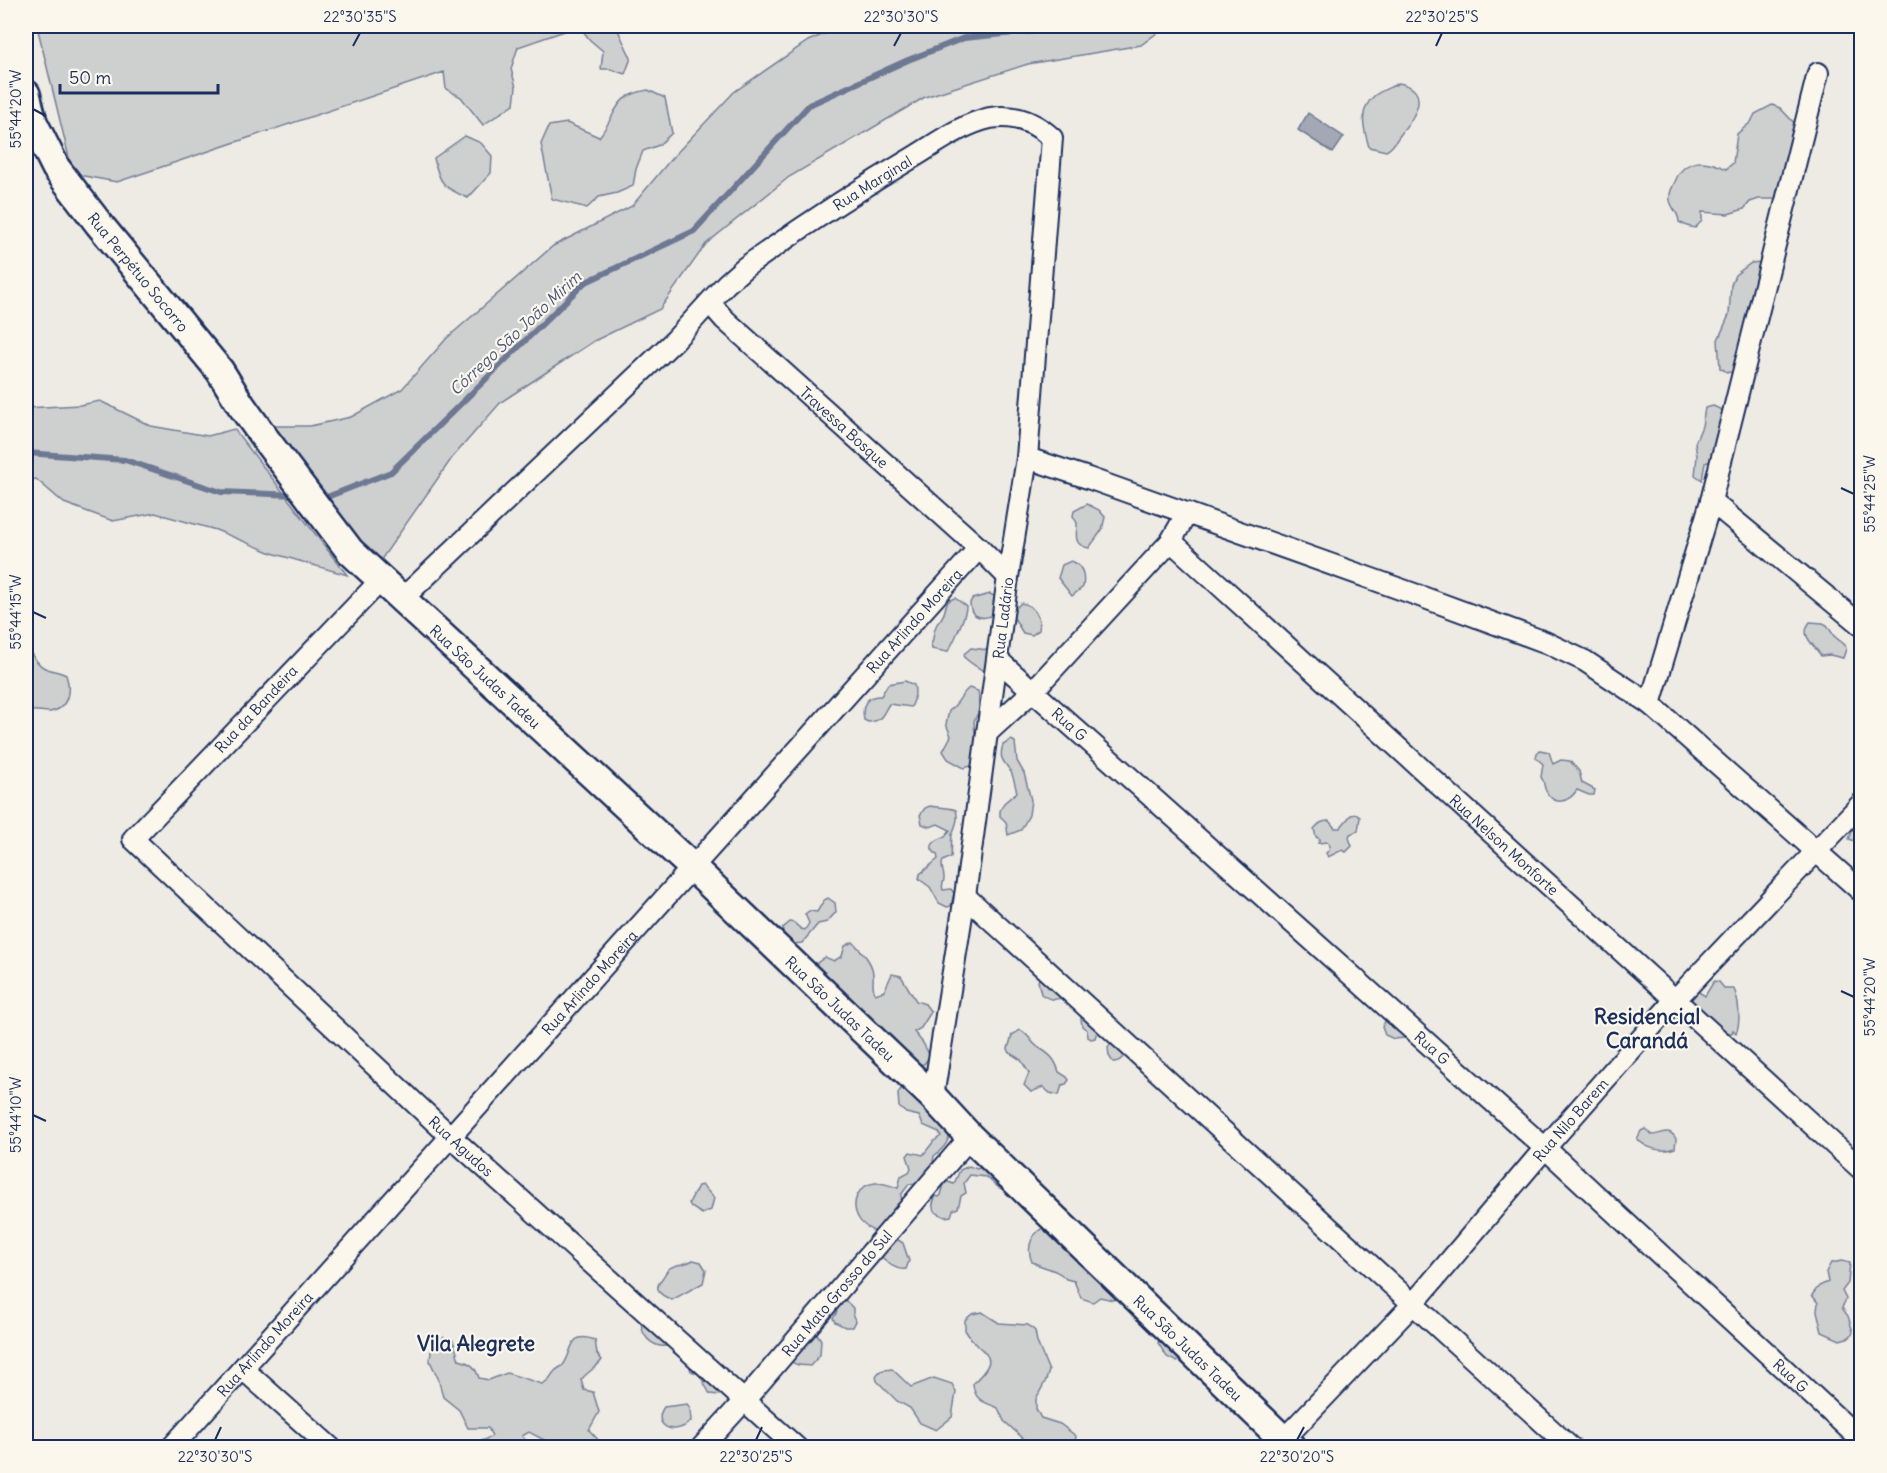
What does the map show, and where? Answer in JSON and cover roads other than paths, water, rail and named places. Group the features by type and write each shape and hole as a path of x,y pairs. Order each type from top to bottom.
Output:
{"street":[{"path":"1650,704 1711,501 1818,73"},
{"name":"Rua Perpétuo Socorro","path":"26,94 33,122 56,168 220,371 241,405 322,516"},
{"name":"Rua Marginal","path":"402,599 675,340 744,268 773,247 969,123 993,118 1028,120 1040,126 1052,138"},
{"name":"Rua Ladário","path":"933,1096 965,896 1008,577 1027,458 1052,138"},
{"name":"Travessa Bosque","path":"710,303 724,319 979,548"},
{"path":"1027,458 1545,642 1585,661 1650,704 1862,892"},
{"path":"1711,501 1862,626"},
{"path":"987,733 1034,690 1171,541 1187,513"},
{"name":"Rua São Judas Tadeu","path":"322,516 350,551 692,867 933,1096 970,1137 1288,1445"},
{"name":"Rua Nelson Monforte","path":"1171,541 1862,1170"},
{"path":"979,548 1008,577"},
{"name":"Rua Arlindo Moreira","path":"171,1448 979,548"},
{"name":"Rua da Bandeira","path":"133,839 381,580"},
{"name":"Rua G","path":"998,660 1545,1148 1862,1441"},
{"name":"Rua Nilo Barem","path":"1288,1445 1414,1303 1545,1148 1675,1000 1862,804"},
{"name":"Rua Agudos","path":"133,839 451,1137 796,1448"},
{"path":"965,896 1571,1448"},
{"name":"Rua Mato Grosso do Sul","path":"701,1448 970,1137"},
{"path":"243,1369 332,1448"}],"waterway":[{"name":"Córrego São João Mirim","path":"318,496 327,497 391,472 584,283 694,231 809,105 908,60 964,38 1087,26"},
{"name":"Córrego São João Mirim","path":"26,453 125,460 221,492 296,495"}],"district":[{"name":"Residencial Carandá","path":"1647,1028"},
{"name":"Vila Alegrete","path":"476,1343"}]}
